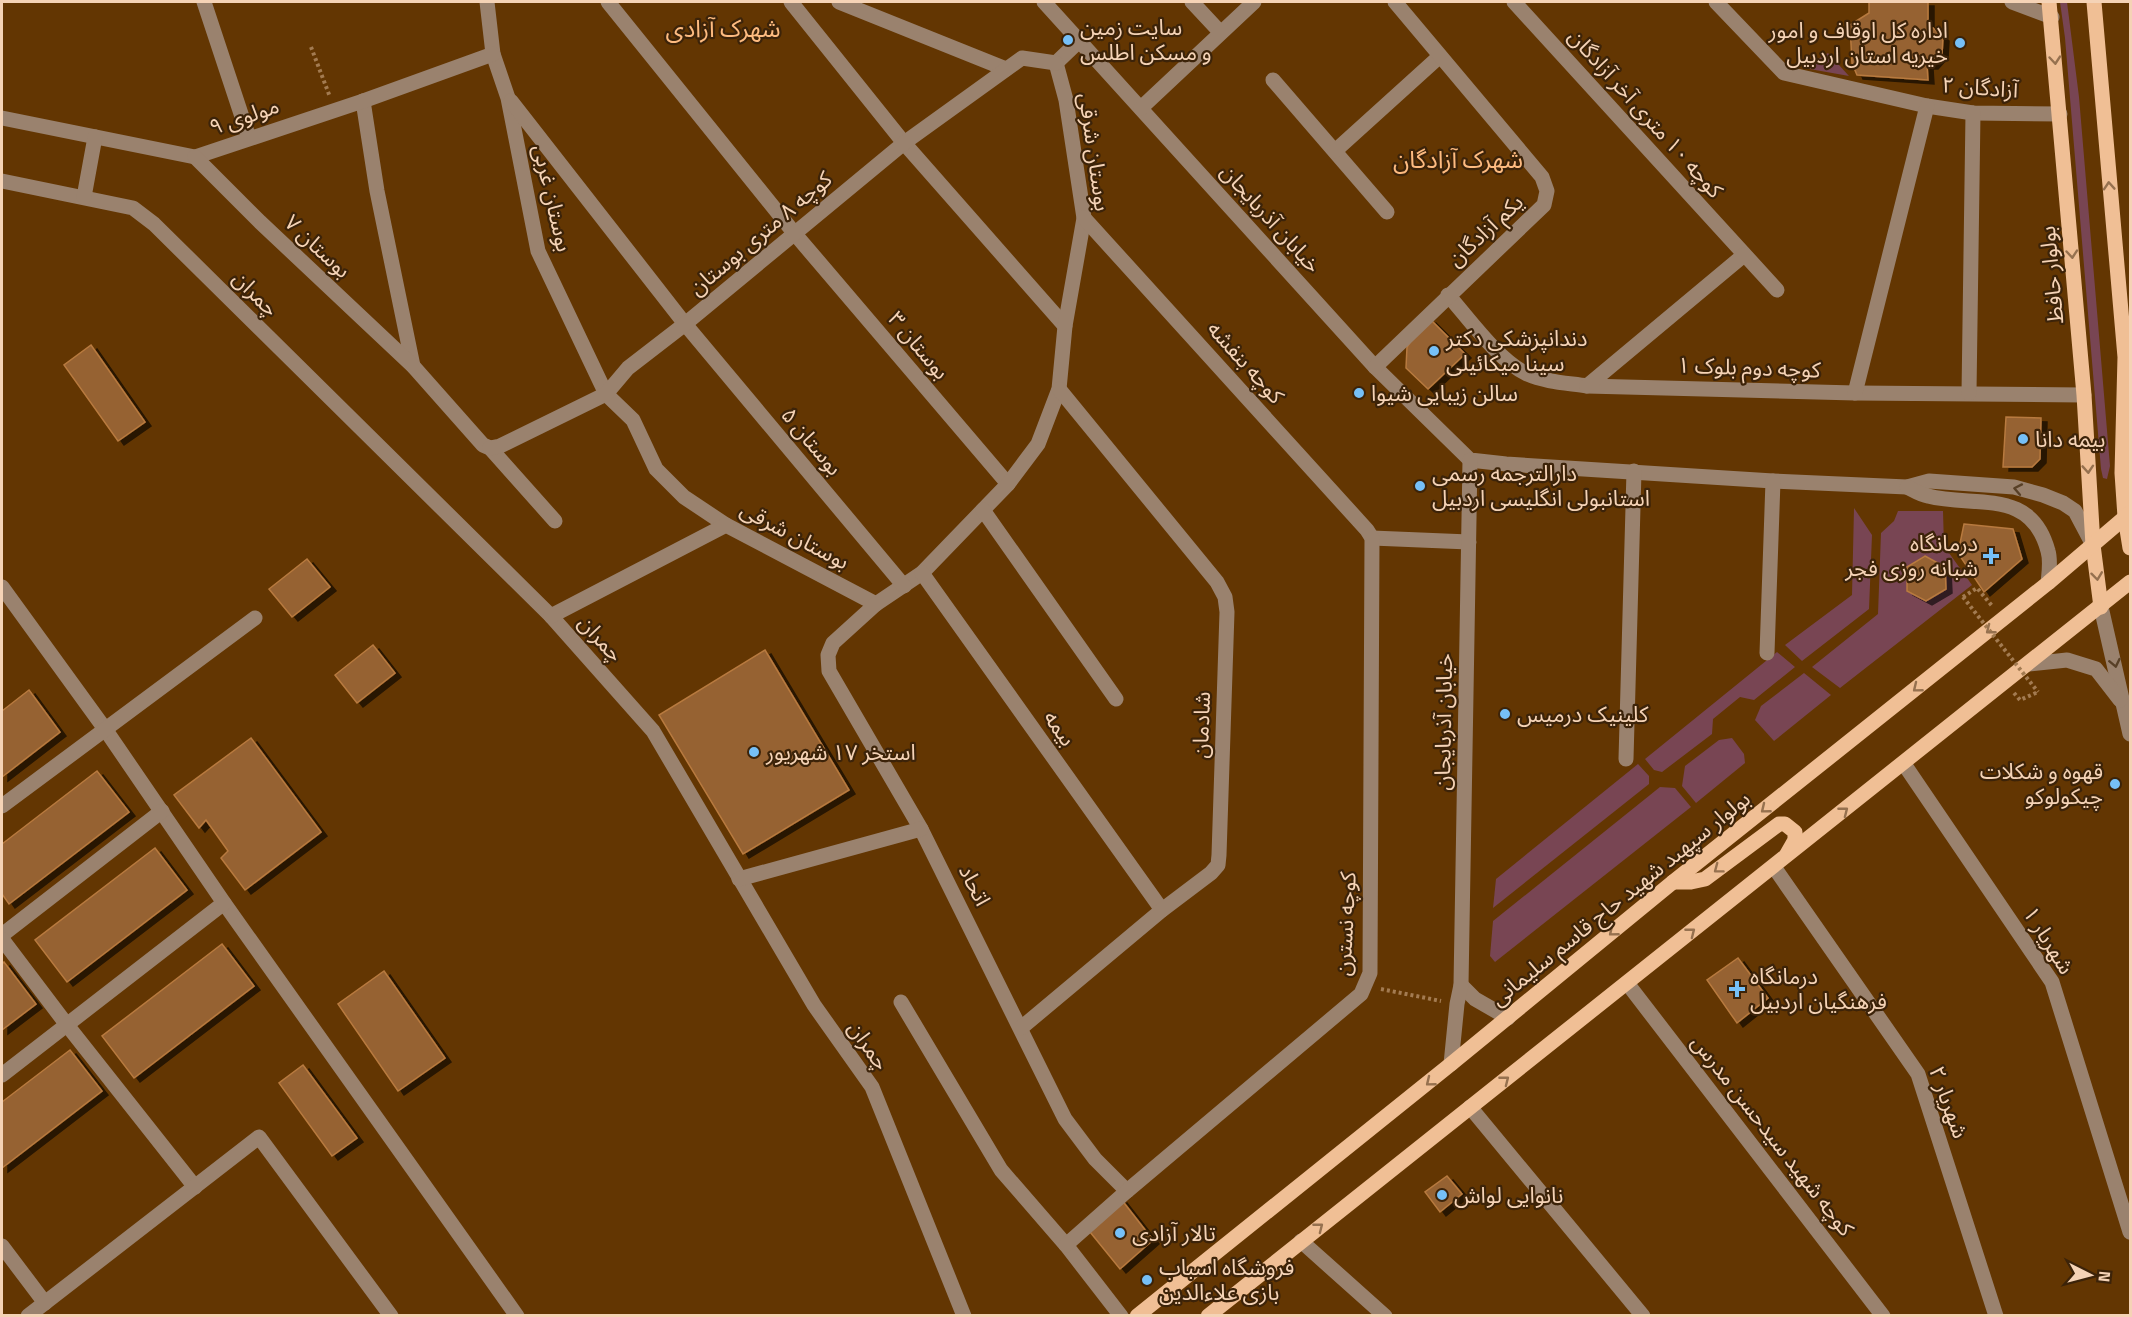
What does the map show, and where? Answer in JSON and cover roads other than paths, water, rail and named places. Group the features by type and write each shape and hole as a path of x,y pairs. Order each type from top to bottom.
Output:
{"main road":[{"path":"2094,2 2125,357 2130,386"},
{"name":"بولوار حافظ","path":"2051,9 2084,395 2093,545 2101,607"},
{"path":"2125,357 2121,473 2128,515 2130,548"},
{"name":"بولوار سپهبد شهید حاج قاسم سلیمانی","path":"1137,1316 1508,1018 1673,882 2049,583 2128,515"},
{"path":"1208,1316 2130,582"},
{"path":"1673,882 1706,879 1779,824 1785,824 1795,832 1796,840 1780,862"}],"street":[{"path":"204,2 249,138"},
{"name":"بوستان غربی","path":"488,2 493,54 508,98 538,251 606,394"},
{"name":"بوستان ۳","path":"608,2 795,234 1008,484"},
{"path":"791,2 904,143 1065,326"},
{"path":"840,2 1006,69"},
{"path":"863,2 878,17"},
{"name":"خیابان آذربایجان","path":"1044,2 1376,366 1470,460 1461,985 1451,1064"},
{"path":"1192,2 1220,32"},
{"path":"1141,108 1254,2"},
{"name":"یکم آزادگان","path":"1376,366 1544,205 1547,191 1542,177 1395,2"},
{"name":"کوچه ۱۰ متری آخر آزادگان","path":"1514,2 1777,291"},
{"name":"آزادگان ۲","path":"1716,2 1784,73 1927,106 1973,113 2060,114"},
{"path":"2012,2 2051,9"},
{"path":"1056,63 1079,41"},
{"name":"مولوی ۹","path":"2,118 195,157 363,101 493,54"},
{"path":"1335,151 1440,56"},
{"name":"کوچه ۸ متری بوستان","path":"490,448 500,446 606,394 628,368 685,324 904,143 1022,58 1056,63"},
{"name":"بوستان شرقی","path":"606,394 633,420 651,454 656,470 684,497 726,525 876,604 922,573 1008,484 1038,444 1059,389 1065,326 1084,218 1066,100 1056,63"},
{"path":"1273,80 1388,212"},
{"name":"بوستان ۵","path":"508,98 685,324 904,586"},
{"name":"بوستان ۷","path":"363,101 377,191 413,366"},
{"path":"1855,393 1927,106"},
{"path":"1969,393 1973,113"},
{"path":"84,197 95,137"},
{"name":"بوستان ۷","path":"195,157 260,222 413,366 555,521"},
{"name":"چمران","path":"2,181 133,208 154,224 550,616 653,731 814,1005 872,1087 964,1316"},
{"name":"کوچه بنفشه","path":"1084,218 1372,538"},
{"path":"1587,386 1744,255"},
{"name":"کوچه دوم بلوک ۱","path":"1448,295 1507,360 1528,374 1558,382 1587,386 1855,393 2084,395"},
{"name":"شادمان","path":"1021,1028 1218,865 1226,597 1217,582 1059,389"},
{"path":"1470,460 1773,481 1907,487 1929,481 2014,488 2043,495 2075,511 2093,545"},
{"path":"1626,759 1634,471"},
{"path":"1767,653 1773,481"},
{"path":"1907,487 1927,496 2000,503 2016,508 2032,519 2042,534 2049,553 2049,583"},
{"path":"983,510 1116,699"},
{"path":"550,616 726,525"},
{"path":"1372,538 1469,542"},
{"name":"کوچه نسترن","path":"1066,1245 1361,994 1366,986 1370,973 1372,538"},
{"name":"بیمه","path":"922,573 1162,910"},
{"path":"2,587 105,729 224,903 517,1316"},
{"name":"اتحاد","path":"876,604 833,643 828,655 829,671 921,829 1065,1119 1095,1160 1127,1191"},
{"path":"2101,607 2130,734"},
{"path":"2,806 255,618"},
{"path":"2029,664 2067,660 2096,669 2123,703"},
{"name":"شهریار ۱","path":"1904,764 2052,982 2130,1232"},
{"path":"162,811 2,937 67,1025 195,1187"},
{"path":"739,879 921,829"},
{"name":"شهریار ۲","path":"1780,862 1918,1074 1996,1316"},
{"path":"2,1075 224,903"},
{"name":"کوچه شهید سیدحسن مدرس","path":"1627,983 1883,1316"},
{"path":"1461,985 1475,999 1508,1018"},
{"path":"901,1002 1001,1170 1066,1245 1121,1316"},
{"path":"1470,1107 1643,1316"},
{"path":"28,1316 259,1137 392,1316"},
{"path":"1301,1241 1385,1316"},
{"path":"2,1246 45,1303"}],"place":[{"name":"سایت زمین و مسکن اطلس","path":"1068,40"},
{"name":"اداره کل اوقاف و امور خیریه استان اردبیل","path":"1960,43"},
{"name":"دندانپزشکی دکتر سینا میکائیلی","path":"1434,351"},
{"name":"سالن زیبایی شیوا","path":"1359,393"},
{"name":"بیمه دانا","path":"2023,439"},
{"name":"دارالترجمه رسمی استانبولی انگلیسی اردبیل","path":"1420,486"},
{"name":"درمانگاه شبانه روزی فجر","path":"1991,556"},
{"name":"کلینیک درمیس","path":"1505,714"},
{"name":"استخر ١٧ شهریور","path":"754,752"},
{"name":"قهوه و شکلات چیکولوکو","path":"2115,784"},
{"name":"درمانگاه فرهنگیان اردبیل","path":"1737,989"},
{"name":"نانوایی لواش","path":"1442,1195"},
{"name":"تالار آزادی","path":"1120,1233"},
{"name":"فروشگاه اسباب بازی علاءالدین","path":"1147,1280"}],"district":[{"name":"شهرک آزادی","path":"723,29"},
{"name":"شهرک آزادگان","path":"1458,160"}]}
